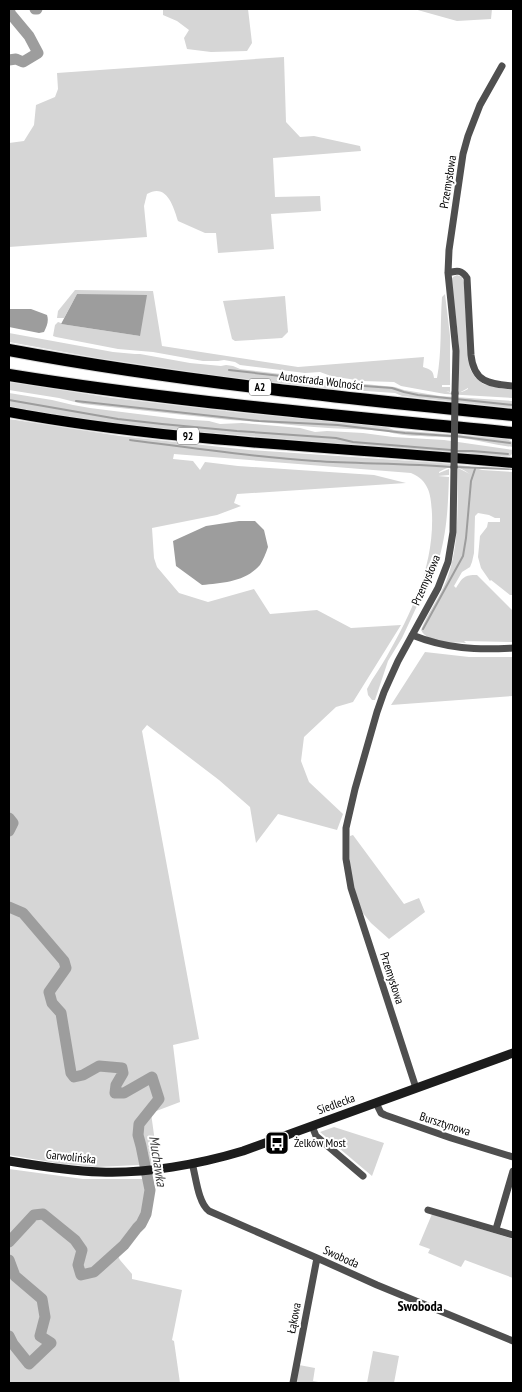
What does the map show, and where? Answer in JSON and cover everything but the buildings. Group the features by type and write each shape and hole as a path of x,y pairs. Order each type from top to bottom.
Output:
{"highway":[{"name":"Autostrada Wolności","path":"9,350 108,367 319,395 513,415"},
{"name":"A2","path":"9,375 226,404 513,433"}],"main road":[{"name":"92","path":"9,412 100,426 187,436 308,448 513,463"},
{"name":"Siedlecka","path":"164,1168 243,1151 513,1053"},
{"name":"Garwolińska","path":"9,1161 102,1172 164,1168"}],"street":[{"name":"Przemysłowa","path":"416,1088 351,888 346,859 346,828 377,712 392,673 438,588 448,562 453,532 455,393 455,342 448,273 449,250 466,145 474,118 502,66"},
{"path":"448,273 456,270 463,273 467,278 471,359 476,372 487,382 495,385 513,386"},
{"path":"412,635 451,647 467,649 513,648"},
{"name":"Bursztynowa","path":"376,1103 381,1113 385,1115 513,1157"},
{"path":"312,1126 316,1136 363,1176"},
{"name":"Swoboda","path":"192,1163 201,1201 206,1210 377,1286 513,1341"},
{"path":"496,1229 513,1171"},
{"path":"428,1210 513,1235"},
{"name":"Łąkowa","path":"293,1383 317,1258"}],"shaded area":[{"path":"163,9 248,9 252,43 247,51 211,52 187,49 184,38 189,30 177,21 163,15"},
{"path":"414,9 492,9 491,19 457,21"},
{"path":"284,57 286,122 300,137 314,136 360,146 361,151 273,158 275,197 320,196 321,211 271,214 274,249 218,253 216,233 205,233 178,221 172,204 165,194 160,191 147,194 144,206 147,237 9,247 9,143 24,141 34,125 36,105 55,97 58,89 57,73"},
{"path":"457,275 462,277 464,283 470,369 483,384 513,390 513,398 445,394 401,386 394,382 362,381 331,376 320,372 305,373 240,365 224,360 203,361 153,352 118,349 53,336 55,325 58,322 140,336 77,294 64,318 57,318 58,311 75,290 153,291 162,346 298,367 424,357 423,367 433,373 434,378 437,378 442,297 445,294 450,336 450,385 442,385 442,387 450,387 450,392 446,391 452,393 459,393 459,344 451,280"},
{"path":"77,294 147,295 140,336 61,324"},
{"path":"285,296 288,332 282,338 235,341 232,339 223,301"},
{"path":"9,309 31,309 47,315 48,319 44,332 39,333 9,327"},
{"path":"9,333 113,352 140,354 190,363 226,365 240,369 291,374 305,378 317,376 334,381 395,387 440,396 513,401 513,408 402,396 395,393 336,389 219,376 97,358 9,342"},
{"path":"9,382 113,398 233,412 386,427 394,430 506,439 513,444 513,447 460,438 412,436 387,431 230,420 83,404 9,390"},
{"path":"9,393 90,408 209,421 220,424 242,423 300,428 315,432 363,433 444,440 513,450 510,456 504,457 117,424 9,407"},
{"path":"9,419 120,436 249,450 441,463 468,466 482,470 513,472 513,595 510,595 490,581 481,568 478,557 480,536 487,527 488,522 500,522 500,518 478,513 475,516 472,562 470,567 462,572 454,586 456,588 466,576 477,575 513,611 513,642 464,641 466,643 441,641 429,638 421,630 447,579 454,552 457,524 458,468 448,468 439,473 449,469 449,475 438,476 449,477 448,508 439,559 402,638 388,661 375,700 372,700 368,695 367,689 405,623 420,588 425,570 432,533 432,514 430,495 422,480 411,473 174,454 173,459 193,461 200,470 205,462 374,475 406,483 237,494 234,503 241,506 217,515 152,528 154,558 157,567 179,593 208,602 254,589 270,614 317,610 351,628 401,625 353,702 336,707 304,737 301,761 309,782 343,814 337,830 278,814 256,843 250,807 219,780 147,725 142,731 199,1039 173,1045 180,1102 151,1113 158,1164 97,1167 62,1164 9,1155"},
{"path":"239,521 255,521 264,530 268,547 260,565 254,571 233,581 202,585 176,566 173,541 206,526"},
{"path":"425,652 469,657 513,657 513,696 391,705"},
{"path":"353,835 404,904 419,898 425,912 389,939 371,923 362,912 358,902 350,871 350,836"},
{"path":"334,1127 384,1143 372,1176 320,1132"},
{"path":"9,1169 83,1179 142,1179 145,1177 146,1196 143,1212 131,1233 115,1250 120,1260 132,1274 132,1279 182,1290 172,1340 174,1341 180,1383 9,1383"},
{"path":"432,1214 513,1239 513,1278 465,1260 461,1267 428,1253 430,1249 419,1245"},
{"path":"373,1351 399,1356 394,1383 367,1383"},
{"path":"299,1365 315,1368 313,1381 324,1383 295,1383"}],"waterway":[{"name":"Muchawka","path":"9,60 16,59 23,62 38,53 29,36 9,12 10,9"},
{"path":"229,370 289,376 337,384 392,388 418,395 513,405"},
{"path":"9,400 118,419 162,424 336,438 353,442 451,450"},
{"path":"76,401 259,421 338,425 451,436"},
{"path":"456,436 510,443"},
{"path":"130,440 292,459 451,467"},
{"path":"456,451 508,454"},
{"path":"456,467 513,469"},
{"path":"423,629 463,556 471,481 475,469"},
{"name":"Muchawka","path":"9,818 13,823 9,831"},
{"name":"Muchawka","path":"9,907 23,913 64,961 66,968 49,992 52,1003 61,1013 71,1073 74,1077 83,1075 99,1066 122,1068 123,1073 116,1085 115,1093 124,1093 152,1077 159,1099 139,1124 138,1135 150,1190 146,1214 141,1224 124,1245 94,1272 81,1275 78,1265 82,1250 75,1240 43,1214 34,1215 9,1242"},
{"name":"Muchawka","path":"9,1260 15,1276 42,1299 45,1317 40,1336 51,1343 29,1364 9,1336"}],"place":[{"name":"Żelków Most","path":"277,1143"}],"district":[{"name":"Swoboda","path":"420,1306"}]}
